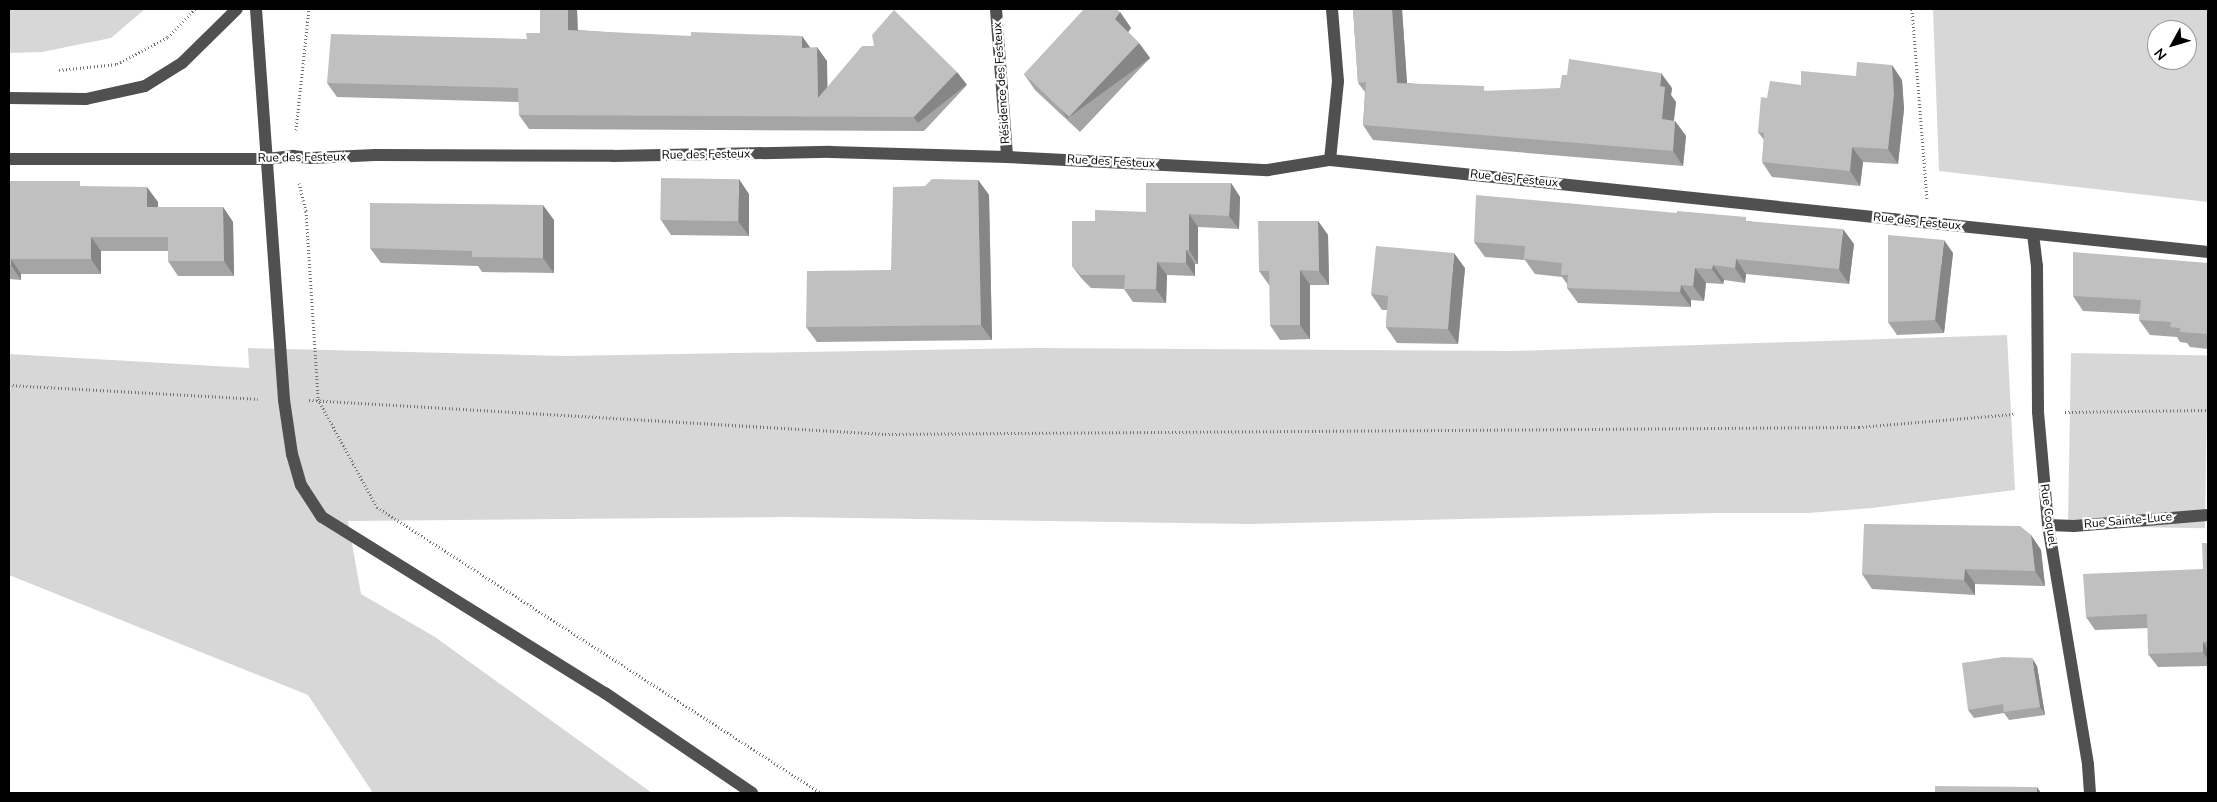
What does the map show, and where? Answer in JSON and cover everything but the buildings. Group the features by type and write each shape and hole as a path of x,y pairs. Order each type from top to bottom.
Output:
{"street":[{"path":"9,98 86,99 145,86 182,63 237,9"},
{"path":"256,9 284,400 292,454 301,485 322,517 605,693 752,793"},
{"name":"Résidence des Festeux","path":"996,9 1007,157"},
{"path":"1330,160 1338,81 1332,9"},
{"name":"Rue des Festeux","path":"9,159 267,159 293,156 310,158 375,156 613,156 830,152 1007,157 1268,170 1330,160 2208,252"},
{"name":"Rue Coquel","path":"2033,234 2037,266 2038,412 2048,525 2088,765 2090,793"},
{"name":"Rue Sainte-Luce","path":"2048,525 2074,526 2173,516 2208,515"}],"path":[{"path":"49,71 117,64 168,37 195,9"},
{"path":"309,9 293,156 306,211 318,399 377,506 821,793"},
{"path":"1912,9 1929,223"},
{"path":"9,385 284,400 318,399 885,434 1859,427 2038,412 2208,410"}],"shaded area":[{"path":"9,9 145,9 111,38 42,52 9,53"},
{"path":"1933,9 2208,9 2208,202 1939,171"},
{"path":"2007,335 2015,490 1872,508 1808,513 1716,513 1248,524 788,517 348,521 361,594 435,637 652,793 373,793 308,695 9,575 9,354 249,368 248,348 565,356 1035,348 1513,351"},
{"path":"2071,353 2208,355 2205,528 2068,526"}]}
